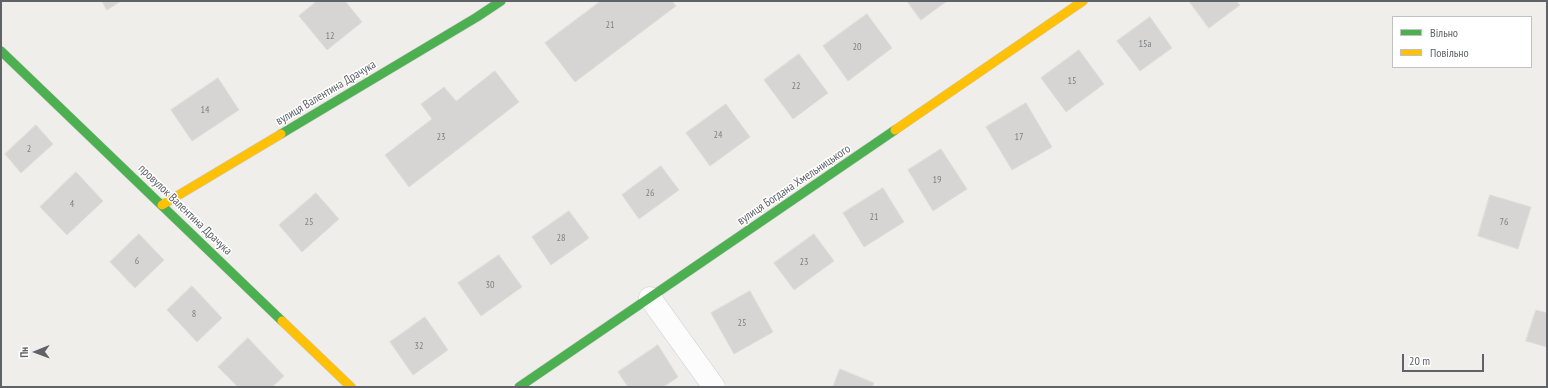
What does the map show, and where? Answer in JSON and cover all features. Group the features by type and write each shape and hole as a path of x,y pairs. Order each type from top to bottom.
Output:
{"street":[{"name":"вулиця Валентина Драчука","path":"162,205 478,17 501,1"},
{"name":"вулиця Богдана Хмельницького","path":"519,387 1083,1"},
{"name":"провулок Валентина Драчука","path":"1,51 351,387"},
{"path":"650,298 714,387"}],"building":[{"path":"102,1 121,1 107,10"},
{"path":"317,1 345,1 362,22 327,50 299,16"},
{"path":"601,1 672,1 676,6 575,82 545,43"},
{"path":"907,1 947,1 921,20"},
{"path":"1189,1 1236,1 1240,5 1209,28"},
{"path":"867,14 892,48 848,81 823,46"},
{"path":"1150,17 1172,48 1140,71 1117,41"},
{"path":"1079,50 1104,84 1066,112 1041,78"},
{"path":"799,54 828,93 793,119 764,80"},
{"path":"495,71 519,102 409,187 385,155 432,119 421,104 444,87 456,101"},
{"path":"218,78 239,110 192,141 171,110"},
{"path":"1026,103 1052,147 1012,170 986,127"},
{"path":"726,104 750,137 710,166 686,133"},
{"path":"36,125 53,144 21,173 5,154"},
{"path":"941,149 967,189 933,211 908,170"},
{"path":"661,166 679,190 639,219 622,195"},
{"path":"76,172 103,201 67,235 40,207"},
{"path":"883,188 904,222 864,247 843,213"},
{"path":"316,193 339,219 302,252 279,225"},
{"path":"1490,195 1531,207 1518,249 1478,236"},
{"path":"569,211 589,238 551,265 532,237"},
{"path":"139,234 164,260 135,288 110,262"},
{"path":"814,234 834,261 794,290 774,263"},
{"path":"499,255 522,287 481,316 458,283"},
{"path":"192,286 222,318 197,342 167,310"},
{"path":"750,291 773,332 734,354 711,313"},
{"path":"1536,310 1547,313 1547,347 1526,341"},
{"path":"425,317 448,350 413,375 390,342"},
{"path":"248,338 284,376 272,387 238,387 218,367"},
{"path":"658,345 678,377 663,387 628,387 618,372"},
{"path":"840,369 874,383 872,387 833,387"}],"traffic: fast":[{"path":"281,134 477,17 501,1"},
{"path":"1,51 282,321"},
{"path":"519,387 895,130"}],"traffic: slow":[{"path":"895,130 1083,1"},
{"path":"162,205 281,134"},
{"path":"282,321 351,387"}]}
